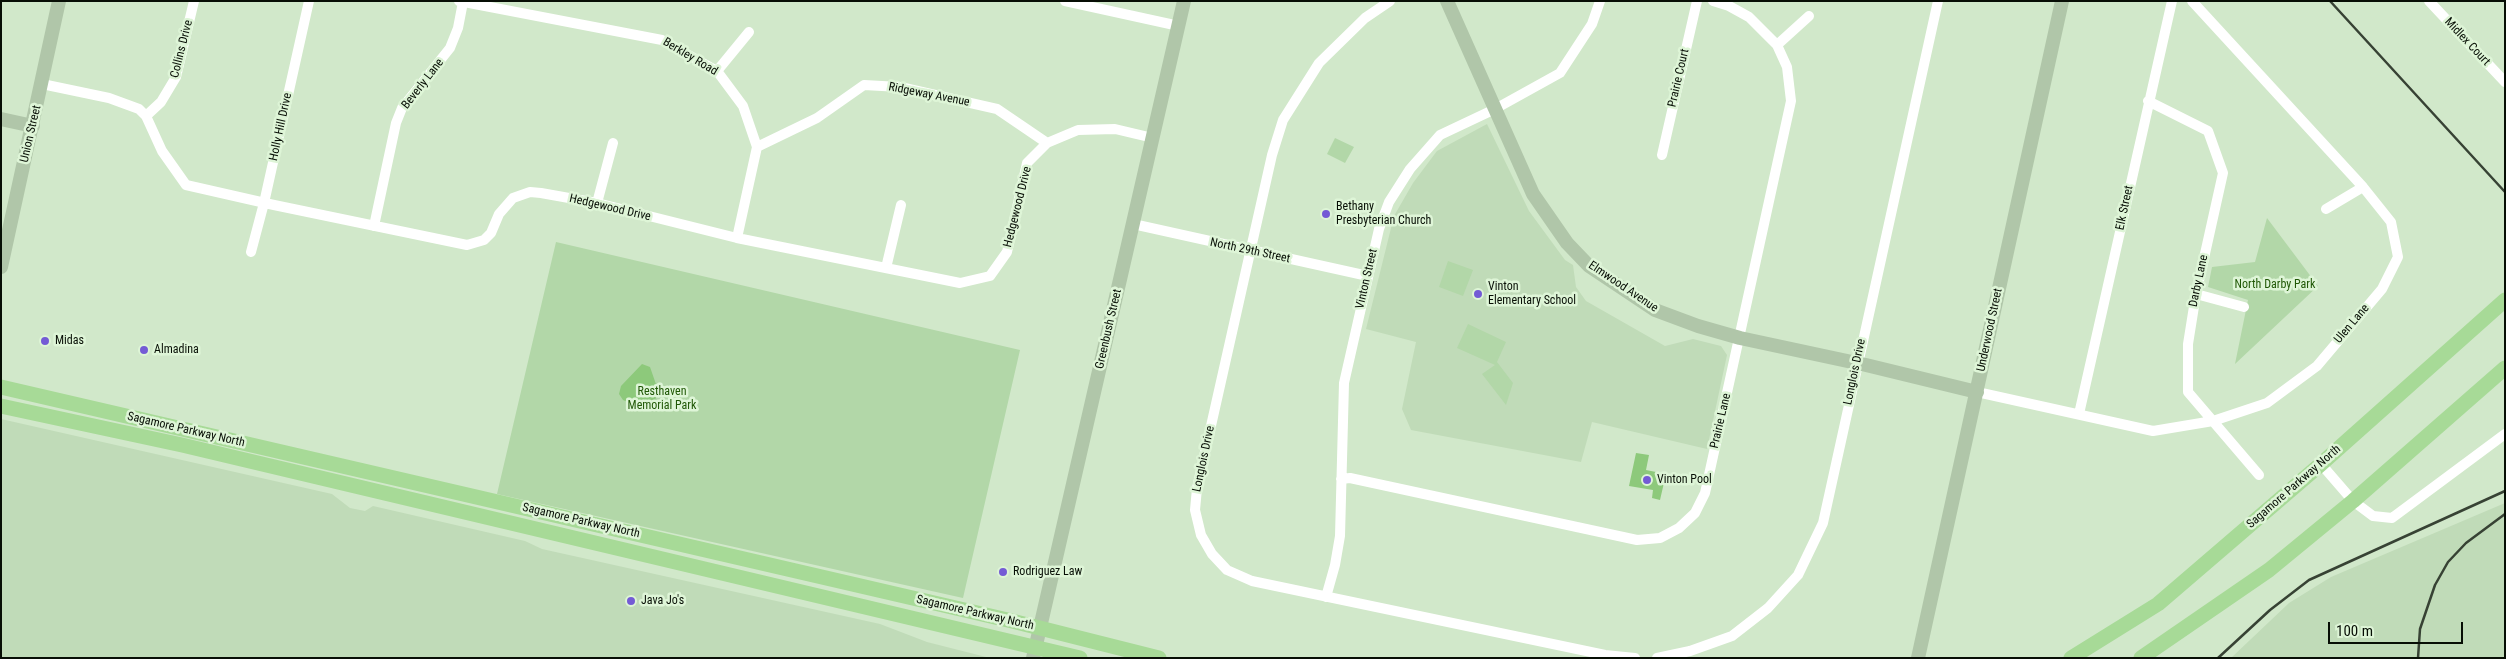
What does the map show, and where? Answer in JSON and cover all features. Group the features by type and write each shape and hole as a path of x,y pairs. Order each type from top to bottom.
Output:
{"main road":[{"name":"Sagamore Parkway North","path":"2071,658 2158,604 2321,464 2505,300"},
{"path":"2141,658 2269,570 2353,501 2505,368"},
{"name":"Sagamore Parkway North","path":"1,387 1040,628 1160,658"},
{"name":"Sagamore Parkway North","path":"1,406 182,445 1034,652 1080,658"}],"street":[{"name":"Union Street","path":"1,267 59,1"},
{"name":"Collins Drive","path":"146,116 161,102 176,77 194,1"},
{"name":"Holly Hill Drive","path":"251,252 264,203 309,1"},
{"path":"1065,1 1179,26"},
{"name":"Greenbush Street","path":"1034,652 1184,1"},
{"name":"Longlois Drive","path":"1390,1 1365,18 1319,62 1284,120 1272,155 1197,488 1195,510 1201,535 1212,554 1227,570 1252,581 1605,655 1635,658"},
{"name":"Elmwood Avenue","path":"1447,1 1533,194 1567,243 1589,266 1655,310 1740,338 1857,363 1977,392"},
{"name":"Vinton Street","path":"1326,597 1335,565 1340,536 1342,398 1379,229 1389,202 1410,169 1440,135 1495,109 1560,73 1592,24 1600,1"},
{"name":"Prairie Court","path":"1662,156 1697,1"},
{"name":"Prairie Lane","path":"1341,479 1350,478 1637,540 1660,538 1680,528 1695,513 1705,493 1791,101 1787,67 1777,45 1749,17 1729,6 1713,1"},
{"name":"Longlois Drive","path":"1657,658 1690,651 1732,636 1768,608 1798,575 1823,523 1938,1"},
{"name":"Underwood Street","path":"1918,658 2062,1"},
{"name":"Elk Street","path":"2079,414 2172,1"},
{"name":"Ulen Lane","path":"1977,392 2153,431 2213,422 2267,403 2317,366 2382,289 2398,257 2391,222 2363,187 2192,1"},
{"name":"Midlex Court","path":"2428,1 2505,82"},
{"name":"Berkley Road","path":"461,2 662,40 717,71 743,106 757,147"},
{"name":"Beverly Lane","path":"374,226 396,123 402,108 450,48 458,28 461,2"},
{"path":"1777,45 1809,16"},
{"path":"717,71 749,32"},
{"path":"42,84 128,103 146,116"},
{"name":"Ridgeway Avenue","path":"757,147 817,118 864,85 900,87 997,109 1047,143"},
{"name":"Darby Lane","path":"2148,101 2208,131 2223,173 2196,294 2188,344 2188,392 2259,475"},
{"name":"Hedgewood Drive","path":"146,116 162,152 186,185 374,226 467,245 484,240 491,233 504,206 513,198 523,194 541,193 597,204 737,238 960,283 990,276 1007,252 1027,163 1047,143 1078,130 1115,129 1153,138"},
{"path":"1,119 33,126"},
{"path":"597,204 613,144"},
{"path":"737,238 757,147"},
{"path":"2326,209 2363,187"},
{"path":"886,268 901,205"},
{"name":"North 29th Street","path":"1133,224 1368,276"},
{"path":"2196,294 2244,308"},
{"path":"2321,464 2353,501 2373,516 2392,518 2505,434"}],"shaded area":[{"name":"Vinton Elementary School","path":"1487,124 1529,211 1565,260 1573,265 1576,287 1586,301 1665,346 1693,339 1721,346 1727,355 1707,449 1592,422 1581,462 1411,430 1402,409 1416,342 1366,329 1394,216 1413,183 1437,151"},
{"path":"642,364 650,367 658,390 655,401 650,406 642,408 623,400 619,394 621,386"},
{"path":"1,419 332,494 350,508 365,511 373,506 525,541 542,549 880,624 927,642 990,658 1,658"},
{"name":"Vinton Pool","path":"1636,453 1649,455 1646,470 1666,474 1660,500 1652,498 1653,490 1629,486"},
{"path":"2505,503 2505,658 2231,658 2289,603 2331,577"}],"green space":[{"path":"1335,138 1354,147 1345,163 1327,154"},
{"name":"North Darby Park","path":"2267,218 2318,286 2235,364 2248,300 2208,287 2212,267 2255,262"},
{"name":"Resthaven Memorial Park","path":"556,242 1020,350 963,598 497,494"},
{"path":"1448,261 1473,270 1463,296 1439,287"},
{"path":"1468,324 1506,342 1497,362 1513,383 1506,405 1482,374 1495,365 1457,348"}],"railway":[{"path":"2330,1 2505,192"},
{"path":"2218,658 2270,610 2309,580 2505,491"},
{"path":"2418,658 2420,629 2435,585 2448,562 2466,543 2505,514"}],"place":[{"name":"Bethany Presbyterian Church","path":"1326,214"},
{"name":"Vinton Elementary School","path":"1478,294"},
{"name":"Midas","path":"45,341"},
{"name":"Almadina","path":"144,350"},
{"name":"Vinton Pool","path":"1647,480"},
{"name":"Rodriguez Law","path":"1003,572"},
{"name":"Java Jo's","path":"631,601"}]}
